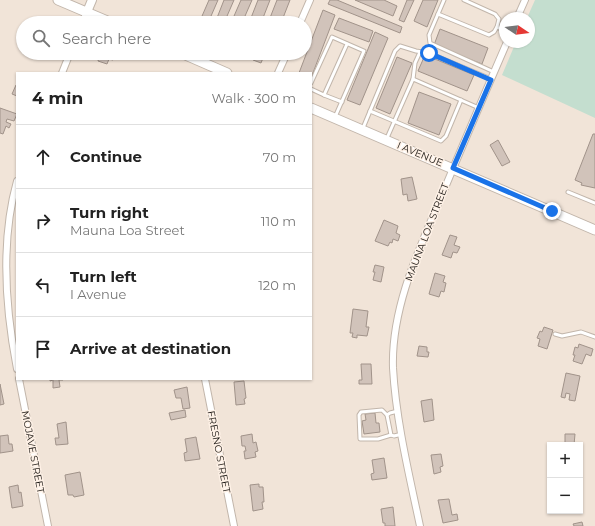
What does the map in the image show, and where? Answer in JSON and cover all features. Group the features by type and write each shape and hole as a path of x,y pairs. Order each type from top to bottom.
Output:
{"main road":[{"path":"58,0 96,16"},
{"path":"197,60 224,72"},
{"name":"I AVENUE","path":"312,108 594,228"}],"street":[{"path":"85,16 92,0"},
{"path":"303,16 310,0"},
{"path":"520,12 525,0"},
{"name":"MAUNA LOA STREET","path":"420,526 398,411 393,367 395,335 401,306 413,264 504,48"},
{"path":"62,72 67,60"},
{"path":"278,72 284,60"},
{"path":"16,184 7,216 2,270 6,310 16,364"},
{"name":"MOJAVE STREET","path":"19,380 48,526"},
{"name":"FRESNO STREET","path":"205,380 234,526"}],"lane":[{"path":"444,0 429,35 430,44 494,72"},
{"path":"438,14 490,35 494,32 499,19 495,14 464,0"},
{"path":"312,81 332,37 364,51 335,118"},
{"path":"324,95 347,44"},
{"path":"362,130 395,51 400,46 429,53 491,80"},
{"path":"386,140 413,79 415,63 420,52"},
{"path":"413,79 478,108"},
{"path":"312,89 342,102"},
{"path":"370,111 441,141 446,136 461,100"},
{"path":"568,192 595,203"},
{"path":"555,334 562,336 581,332 595,337"},
{"path":"391,435 387,415 382,410 361,412 359,415 360,439 378,439 391,435 394,436 402,434"},
{"path":"387,415 398,411"}],"green space":[{"path":"535,0 595,0 595,118 502,75 513,48 535,48 535,12 530,12"}],"building":[{"path":"209,0 218,0 211,16 202,16"},
{"path":"224,0 234,0 227,16 218,16"},
{"path":"241,0 252,0 245,16 234,16"},
{"path":"258,0 270,0 264,16 252,16"},
{"path":"277,0 290,0 284,16 271,16"},
{"path":"330,0 337,0 402,27 400,33 328,4"},
{"path":"355,0 384,0 397,6 393,16"},
{"path":"407,0 414,0 404,22 399,20"},
{"path":"423,0 438,0 427,27 414,21"},
{"path":"323,10 335,15 312,75 312,72 299,72 304,60 312,60 312,39"},
{"path":"339,18 373,31 369,42 334,29"},
{"path":"440,29 488,48 482,64 434,45"},
{"path":"375,32 388,38 360,105 347,100"},
{"path":"425,55 474,75 467,91 418,71"},
{"path":"397,57 412,63 390,114 376,108"},
{"path":"98,60 109,60 107,64"},
{"path":"253,60 262,60 261,63"},
{"path":"16,85 16,96 12,94"},
{"path":"419,92 451,104 439,135 408,123"},
{"path":"0,108 16,114 14,121 7,119 6,122 11,124 9,128 6,126 3,134 0,133"},
{"path":"593,134 595,134 595,188 581,185 582,183 575,180"},
{"path":"498,140 510,162 502,166 490,145"},
{"path":"412,177 417,199 408,201 407,194 403,195 401,179"},
{"path":"384,220 398,226 396,233 400,235 398,241 393,239 392,243 390,242 388,246 375,241"},
{"path":"450,235 457,237 454,245 460,247 457,253 453,252 451,258 442,255"},
{"path":"375,265 384,267 381,282 373,280"},
{"path":"435,273 445,276 443,282 446,283 444,292 441,291 439,297 429,294"},
{"path":"353,309 368,311 366,327 369,327 367,336 357,335 357,338 352,337 353,333 350,333"},
{"path":"544,327 553,330 547,349 538,346 540,339 537,338 540,331 542,332"},
{"path":"579,344 593,349 591,356 586,354 582,364 573,361 575,347 578,348"},
{"path":"419,346 427,347 427,352 429,352 428,357 417,356"},
{"path":"361,364 371,364 372,384 359,384 359,380 362,380"},
{"path":"566,373 580,376 575,401 569,400 570,394 566,393 565,398 561,397"},
{"path":"53,380 59,380 60,387 53,388"},
{"path":"244,381 246,398 244,399 245,404 236,405 234,382"},
{"path":"0,384 4,404 0,405"},
{"path":"187,387 190,408 183,409 181,398 176,398 174,390"},
{"path":"432,399 434,420 424,422 421,401"},
{"path":"185,410 186,417 171,420 169,413"},
{"path":"375,413 376,423 379,423 380,432 364,434 362,421 366,420 365,414"},
{"path":"66,422 68,444 56,445 55,438 59,438 57,424"},
{"path":"252,434 253,443 256,442 258,451 255,452 256,457 245,459 244,451 246,451 245,446 242,446 241,436"},
{"path":"565,434 575,434 574,442 565,442"},
{"path":"8,435 9,444 12,444 13,451 0,453 0,436"},
{"path":"196,437 200,459 185,461 184,453 187,452 185,439"},
{"path":"441,454 443,466 440,467 441,472 434,474 431,455"},
{"path":"384,458 387,478 372,480 371,474 374,473 372,460"},
{"path":"80,472 84,495 74,497 73,495 68,495 65,475"},
{"path":"259,484 259,487 263,487 263,509 253,511 250,485"},
{"path":"18,485 19,493 21,492 23,506 12,508 9,487"},
{"path":"449,499 452,515 457,514 458,520 443,523 438,500"},
{"path":"393,507 395,526 385,526 385,523 383,523 381,509"},
{"path":"582,522 583,526 574,526 573,524"}],"route":[{"path":"429,53 491,80 453,168 552,211"}]}
